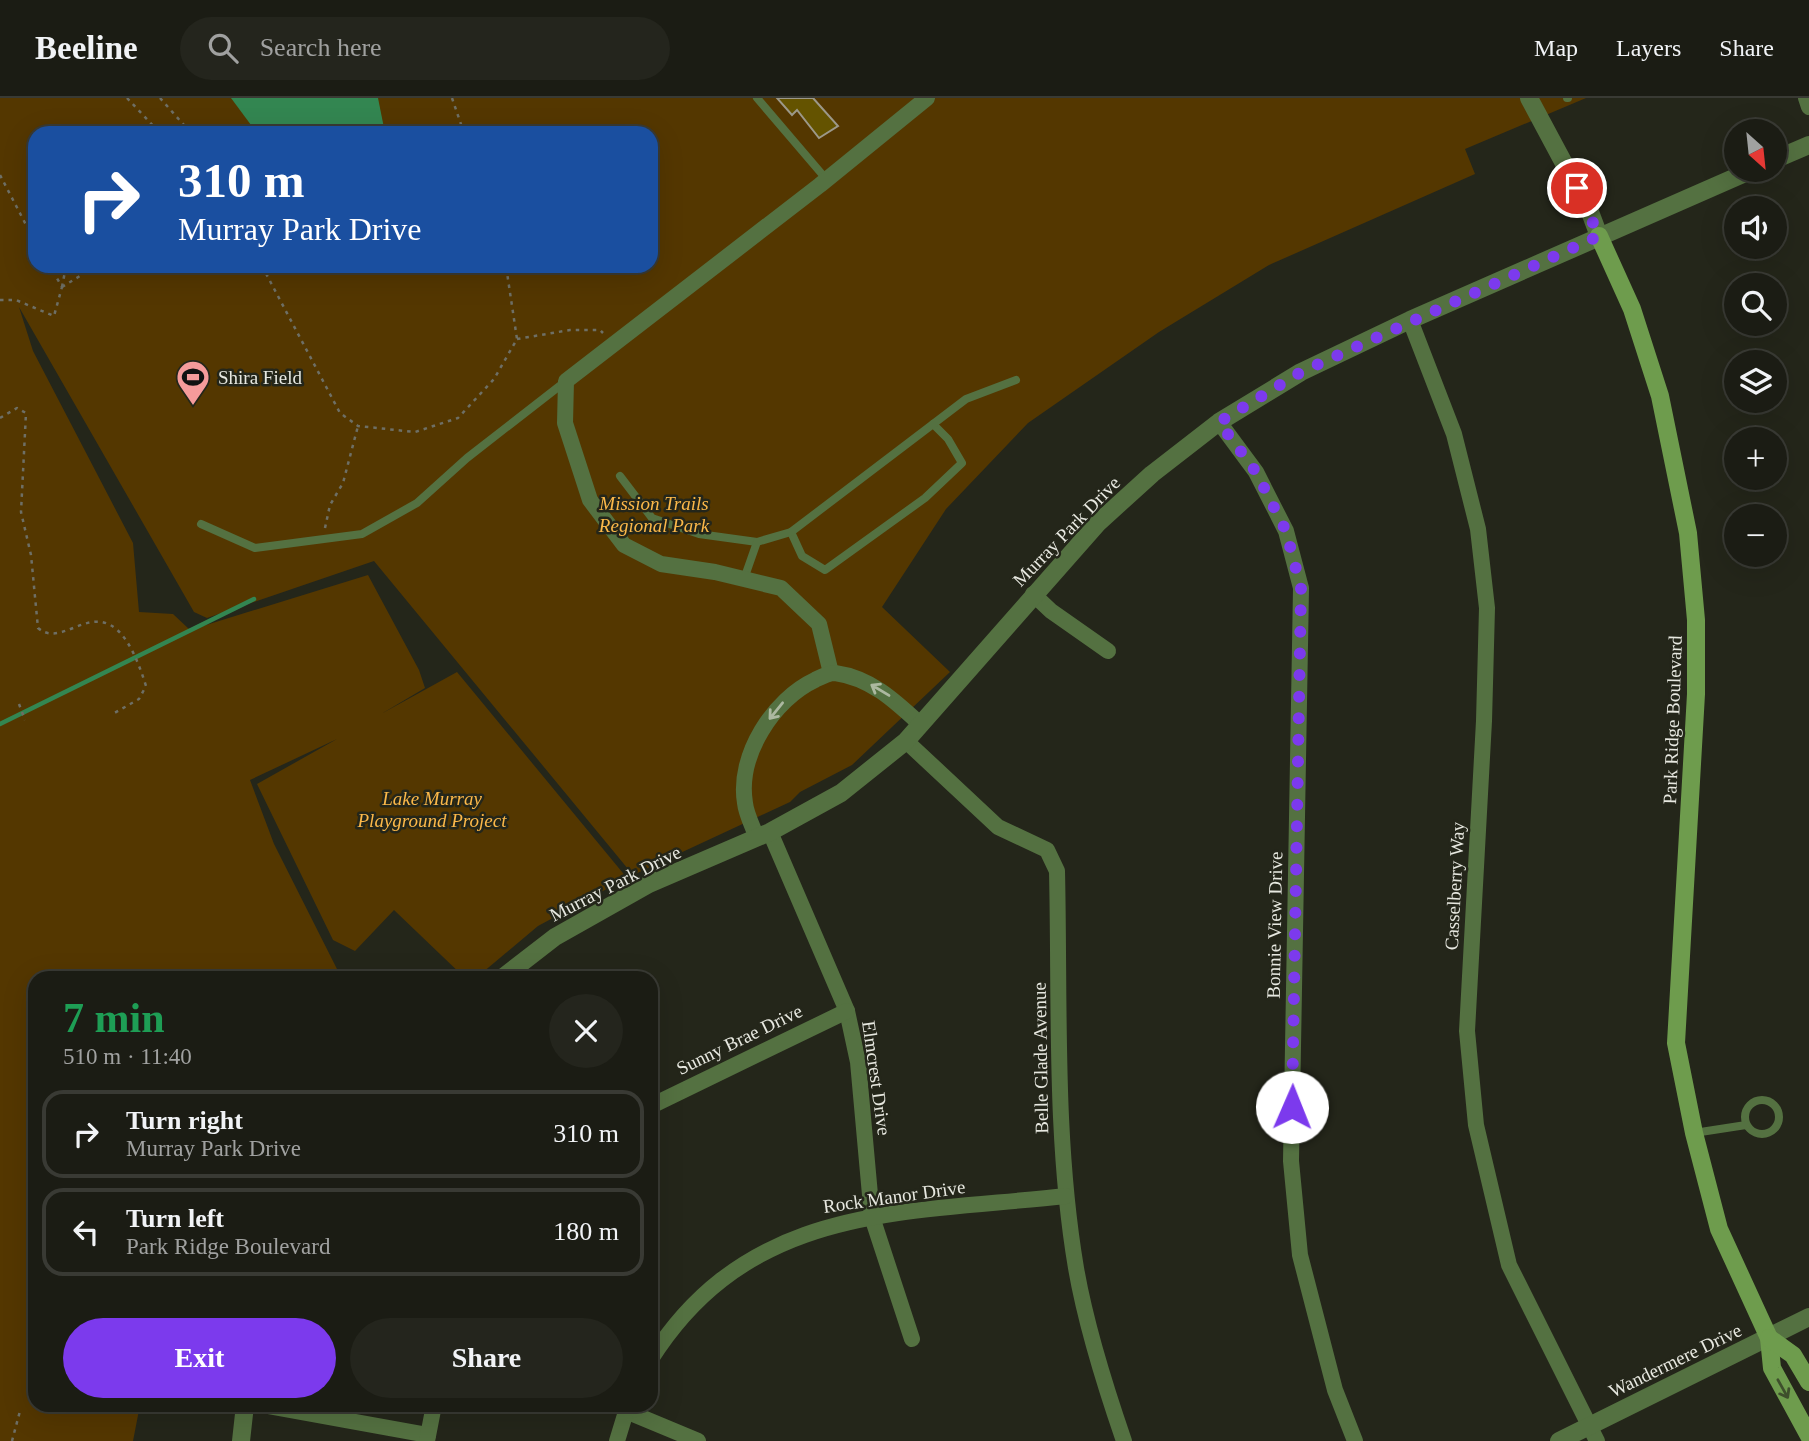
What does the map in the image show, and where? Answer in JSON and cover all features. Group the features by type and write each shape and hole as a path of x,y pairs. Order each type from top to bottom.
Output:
{"main road":[{"name":"Park Ridge Boulevard","path":"1599,236 1632,309 1660,396 1689,546 1696,620 1696,694 1676,1042 1693,1133 1719,1229 1769,1338 1772,1368 1809,1436"},
{"name":"Park Ridge Boulevard","path":"1769,1338 1793,1355 1809,1382"}],"street":[{"path":"920,724 875,686 831,673 819,624 781,588 661,564 624,545 590,500 565,423 566,381 827,180 927,98"},
{"name":"Park Ridge Boulevard","path":"1528,98 1590,212 1599,236"},
{"path":"1806,98 1809,107"},
{"path":"1787,154 1809,145"},
{"name":"Murray Park Drive","path":"511,971 555,937 649,884 764,835 841,793 906,741 1098,523 1152,474 1219,422 1301,372 1410,320 1724,182"},
{"name":"Casselberry Way","path":"1410,320 1454,434 1478,529 1487,608 1484,721 1467,1031 1476,1125 1509,1265 1593,1433"},
{"name":"Bonnie View Drive","path":"1219,422 1256,472 1286,531 1301,588 1291,1161 1300,1255 1335,1390 1355,1441"},
{"path":"1033,594 1051,611 1108,651"},
{"name":"Elmcrest Drive","path":"831,673 799,688 787,697 759,734 750,760 744,802 764,835 847,1011 858,1062 873,1217 912,1339"},
{"name":"Belle Glade Avenue","path":"906,741 998,827 1047,850 1057,871 1062,1140 1066,1196 1076,1270 1110,1402 1124,1441"},
{"name":"Sunny Brae Drive","path":"658,1104 847,1011"},
{"name":"Rock Manor Drive","path":"658,1350 692,1305 754,1256 811,1230 873,1217 1066,1196"},
{"name":"Wandermere Drive","path":"1559,1441 1593,1433 1809,1317"},
{"path":"241,1441 244,1412"},
{"path":"297,1412 428,1438 433,1412"},
{"path":"617,1441 626,1412"},
{"path":"636,1412 698,1441"}],"lane":[{"path":"757,98 827,180"},
{"path":"620,476 652,518 699,534 757,542 791,532 966,399 1016,380"},
{"path":"201,524 255,548 362,534 417,503 467,458 566,381"},
{"path":"791,532 802,556 825,570 925,498 962,463 948,439 933,424"},
{"path":"744,579 757,542"},
{"path":"1763,1100 1778,1109 1777,1126 1768,1134 1755,1134 1746,1125 1745,1112 1752,1103 1763,1100"},
{"path":"1693,1133 1746,1125"}],"path":[{"path":"127,98 153,126"},
{"path":"160,98 185,126"},
{"path":"452,98 462,126"},
{"path":"0,175 28,229"},
{"path":"54,273 62,287"},
{"path":"0,300 16,300 54,316 65,273"},
{"path":"62,287 85,273"},
{"path":"266,273 340,413 358,426 415,432 457,418 494,379 517,339 507,273"},
{"path":"517,339 570,330 600,330 614,344"},
{"path":"0,418 17,408 26,412 21,512 31,555 38,628 45,634 54,635 99,620 111,624 132,651 139,665 146,687 144,692 139,699 111,715"},
{"path":"323,539 330,505 343,482 358,426"},
{"path":"19,704 25,720"},
{"path":"12,1441 20,1411"}],"green space":[{"name":"Mission Trails Regional Park","path":"0,98 1586,98 1465,149 1475,174 1269,265 1159,332 1028,423 946,509 882,607 950,672 852,765 800,792 790,802 633,875 374,561 207,618 194,612 19,307 33,351 133,543 139,612 173,614 190,630 368,575 419,670 425,688 381,714 457,672 627,878 538,926 484,971 458,971 394,910 355,951 333,940 257,784 337,739 250,780 274,844 338,971 28,971 28,1412 139,1412 133,1441 0,1441"}],"shaded area":[{"path":"231,98 378,98 384,126 252,126"}],"building":[{"path":"777,98 813,98 838,126 819,138 797,110 792,115"}],"waterway":[{"path":"0,724 254,599"}],"place":[{"name":"Shira Field","path":"193,407"}],"route":[{"path":"1292,1107 1301,588 1286,531 1256,472 1219,422 1301,372 1599,236 1577,188"}],"park label":[{"name":"Lake Murray Playground Project","path":"432,809"}]}
